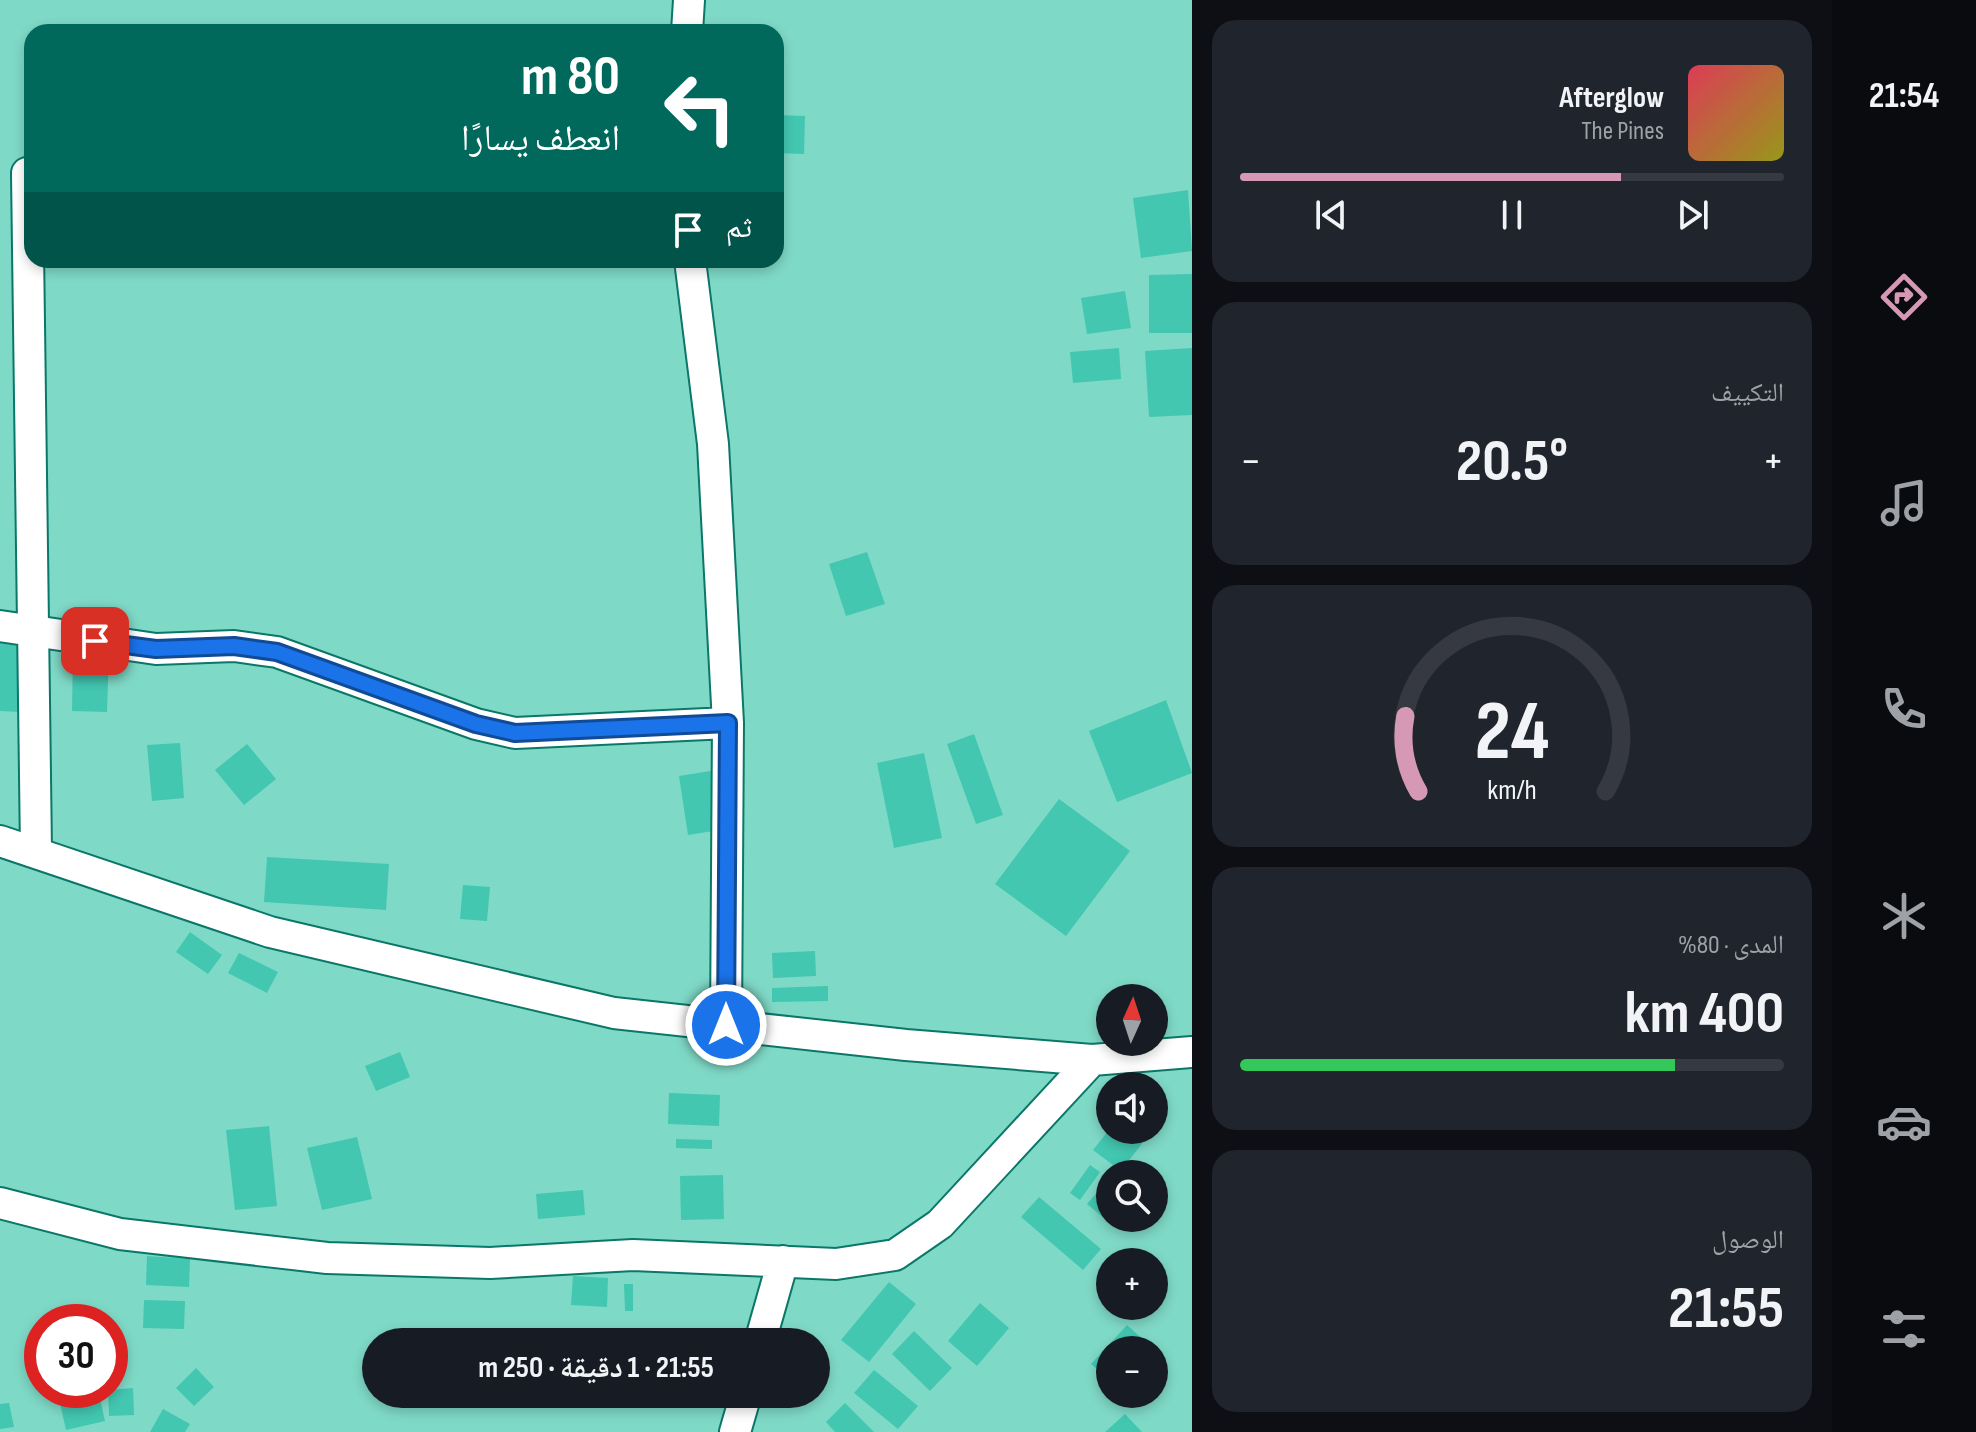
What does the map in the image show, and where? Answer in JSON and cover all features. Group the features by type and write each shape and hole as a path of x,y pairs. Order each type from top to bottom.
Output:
{"street":[{"path":"688,24 689,0"},
{"path":"29,268 36,851"},
{"path":"691,268 713,444 728,723 726,1025"},
{"path":"0,626 156,649 234,646 277,652 476,724 515,733 728,723"},
{"path":"0,841 270,932 614,1013 1092,1060 1192,1052"},
{"path":"0,1203 120,1234 327,1258 490,1263 633,1255 836,1264 895,1255 940,1224 1092,1060"},
{"path":"764,1328 783,1261"},
{"path":"735,1432 742,1408"}],"building":[{"path":"784,115 805,116 804,154 784,153"},
{"path":"1188,190 1192,251 1141,258 1133,198"},
{"path":"1192,274 1192,333 1149,333 1149,275"},
{"path":"1125,291 1131,328 1087,334 1081,298"},
{"path":"1119,348 1121,379 1073,383 1070,352"},
{"path":"1192,348 1192,415 1149,417 1145,351"},
{"path":"867,552 885,604 846,616 829,564"},
{"path":"0,641 26,643 20,712 0,711"},
{"path":"73,650 109,650 107,712 72,711"},
{"path":"1166,700 1192,773 1117,802 1089,731"},
{"path":"974,734 1003,815 976,824 947,744"},
{"path":"180,743 184,798 152,801 147,745"},
{"path":"247,744 276,779 244,805 215,770"},
{"path":"924,753 942,838 894,848 877,763"},
{"path":"717,770 726,829 688,835 679,776"},
{"path":"1059,799 1130,851 1066,936 995,884"},
{"path":"267,857 389,864 386,910 264,902"},
{"path":"463,885 490,887 487,921 460,919"},
{"path":"190,932 222,955 208,974 176,952"},
{"path":"815,951 816,976 773,978 772,953"},
{"path":"239,953 278,972 267,993 228,973"},
{"path":"828,986 828,1001 772,1002 772,988"},
{"path":"400,1052 410,1077 376,1091 365,1066"},
{"path":"669,1093 720,1095 719,1126 668,1124"},
{"path":"269,1126 277,1206 235,1210 226,1130"},
{"path":"357,1137 372,1199 322,1210 307,1148"},
{"path":"676,1139 712,1140 712,1149 676,1148"},
{"path":"1098,1144 1141,1144 1129,1160 1106,1160 1093,1150"},
{"path":"1090,1165 1096,1169 1096,1178 1080,1200 1070,1193"},
{"path":"723,1175 724,1219 681,1220 680,1176"},
{"path":"583,1190 585,1215 538,1219 536,1194"},
{"path":"1096,1193 1096,1212 1087,1204"},
{"path":"1039,1197 1100,1248 1096,1248 1096,1255 1083,1270 1021,1217"},
{"path":"147,1256 190,1259 189,1287 146,1285"},
{"path":"573,1276 608,1278 607,1307 571,1305"},
{"path":"889,1282 916,1304 869,1362 841,1340"},
{"path":"624,1284 633,1284 633,1311 625,1311"},
{"path":"144,1300 185,1301 184,1329 143,1328"},
{"path":"980,1303 1009,1328 977,1366 948,1341"},
{"path":"1127,1325 1139,1336 1117,1336"},
{"path":"914,1331 952,1368 930,1391 892,1354"},
{"path":"196,1368 214,1387 194,1406 176,1388"},
{"path":"874,1370 918,1406 898,1429 854,1393"},
{"path":"128,1388 133,1388 134,1415 109,1416 109,1408 128,1408"},
{"path":"9,1403 14,1427 0,1429 0,1404"},
{"path":"845,1403 874,1432 835,1432 826,1422"},
{"path":"61,1408 102,1408 105,1421 66,1430"},
{"path":"163,1409 190,1424 185,1432 150,1432"},
{"path":"1125,1414 1142,1432 1105,1432"}],"route":[{"path":"95,641 156,649 234,646 277,652 476,724 515,733 728,723 726,1025"}]}
